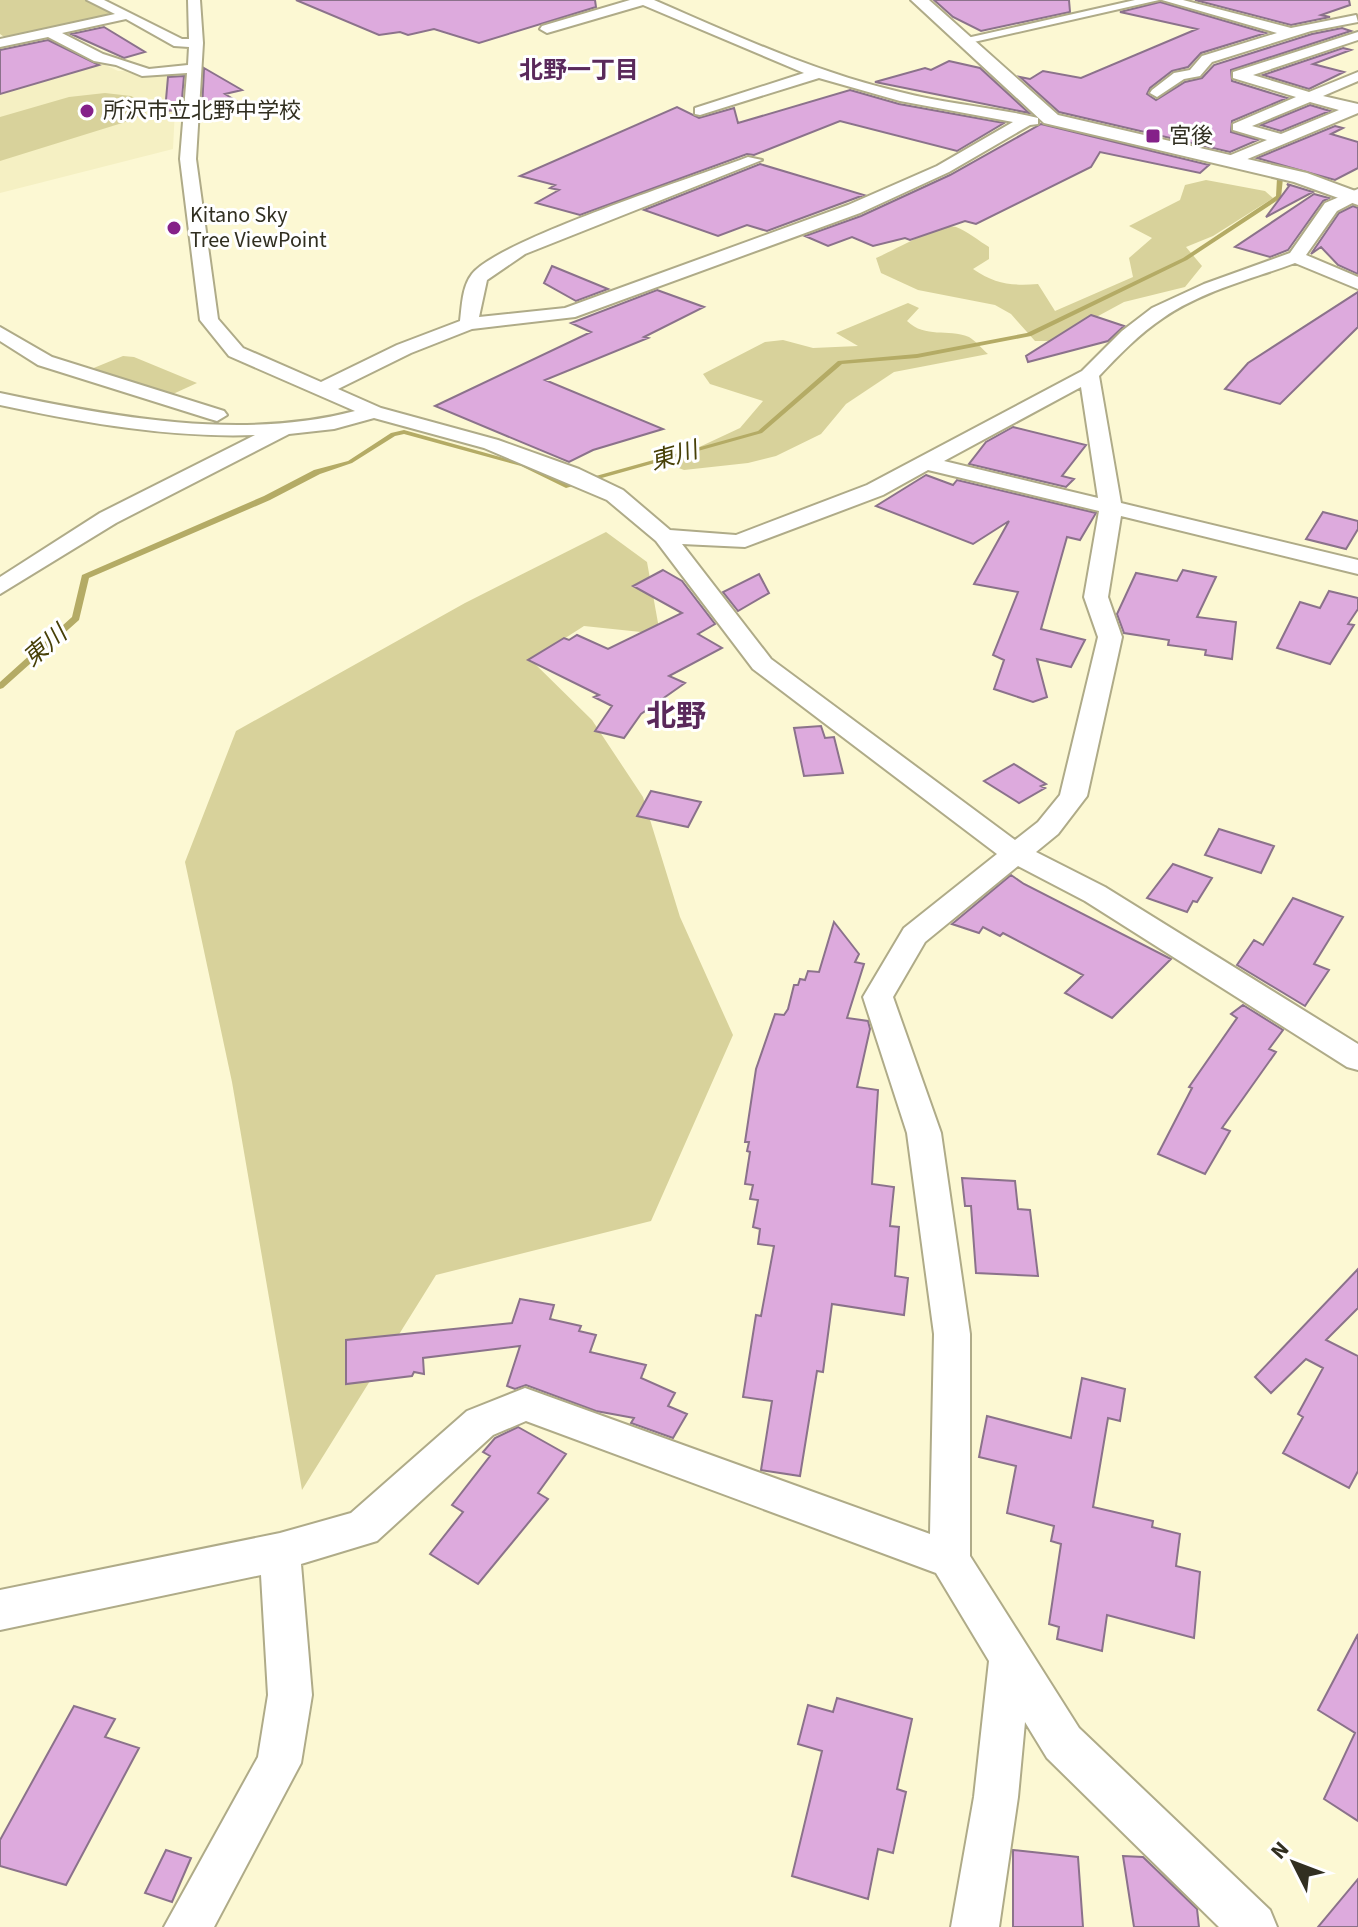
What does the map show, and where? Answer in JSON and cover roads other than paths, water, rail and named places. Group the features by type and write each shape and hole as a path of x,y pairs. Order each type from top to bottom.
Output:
{"street":[{"path":"93,0 179,43 196,43"},
{"path":"194,0 196,43 188,159 209,320 236,352 374,412 458,432 581,478 634,508 664,536 762,664 927,791 1013,852 1095,894 1358,1059"},
{"path":"547,29 644,0 819,73 900,97 1024,122 1051,119 1269,169 1357,197"},
{"path":"919,0 1051,119"},
{"path":"965,40 1153,0"},
{"path":"1168,0 1290,32"},
{"path":"0,43 128,15"},
{"path":"1157,93 1179,76 1195,73 1207,59 1290,32 1358,19"},
{"path":"49,32 99,58 119,61 147,73 195,68"},
{"path":"1356,109 1238,75 1358,36"},
{"path":"700,111 819,73"},
{"path":"1280,139 1238,127 1358,76"},
{"path":"1232,160 1356,109"},
{"path":"322,389 404,349 469,324 568,313 854,209 943,169 1024,122"},
{"path":"469,324 472,284 486,269 519,250 754,160"},
{"path":"664,536 719,542 754,538 875,490 1089,375 1129,335 1159,312 1210,288 1296,257 1331,207 1357,197"},
{"path":"1296,257 1358,284"},
{"path":"0,333 45,361 257,427"},
{"path":"1089,375 1111,508 1096,597 1110,637 1073,796 1048,828 1013,852 914,935 878,997 924,1133 952,1334 950,1560 1063,1743 1253,1927"},
{"path":"0,399 143,422 285,428 349,420 374,412"},
{"path":"0,587 108,518 285,428"},
{"path":"926,463 1358,567"},
{"path":"0,1610 280,1552 363,1528 480,1423 525,1404 950,1560"},
{"path":"188,1927 279,1763 290,1695 280,1552"},
{"path":"975,1927 996,1797 1010,1660"}],"waterway":[{"name":"東川","path":"0,686 76,618 85,577 267,498 317,472 350,462 393,434 404,432 523,465 566,486 760,432 840,362 917,356 1029,335 1185,259 1279,197 1280,178"}],"place":[{"name":"所沢市立北野中学校","path":"87,111"},
{"name":"宮後","path":"1153,136"},
{"name":"Kitano Sky Tree ViewPoint","path":"174,228"}],"district":[{"name":"北野一丁目","path":"579,70"},
{"name":"北野","path":"676,716"}]}
